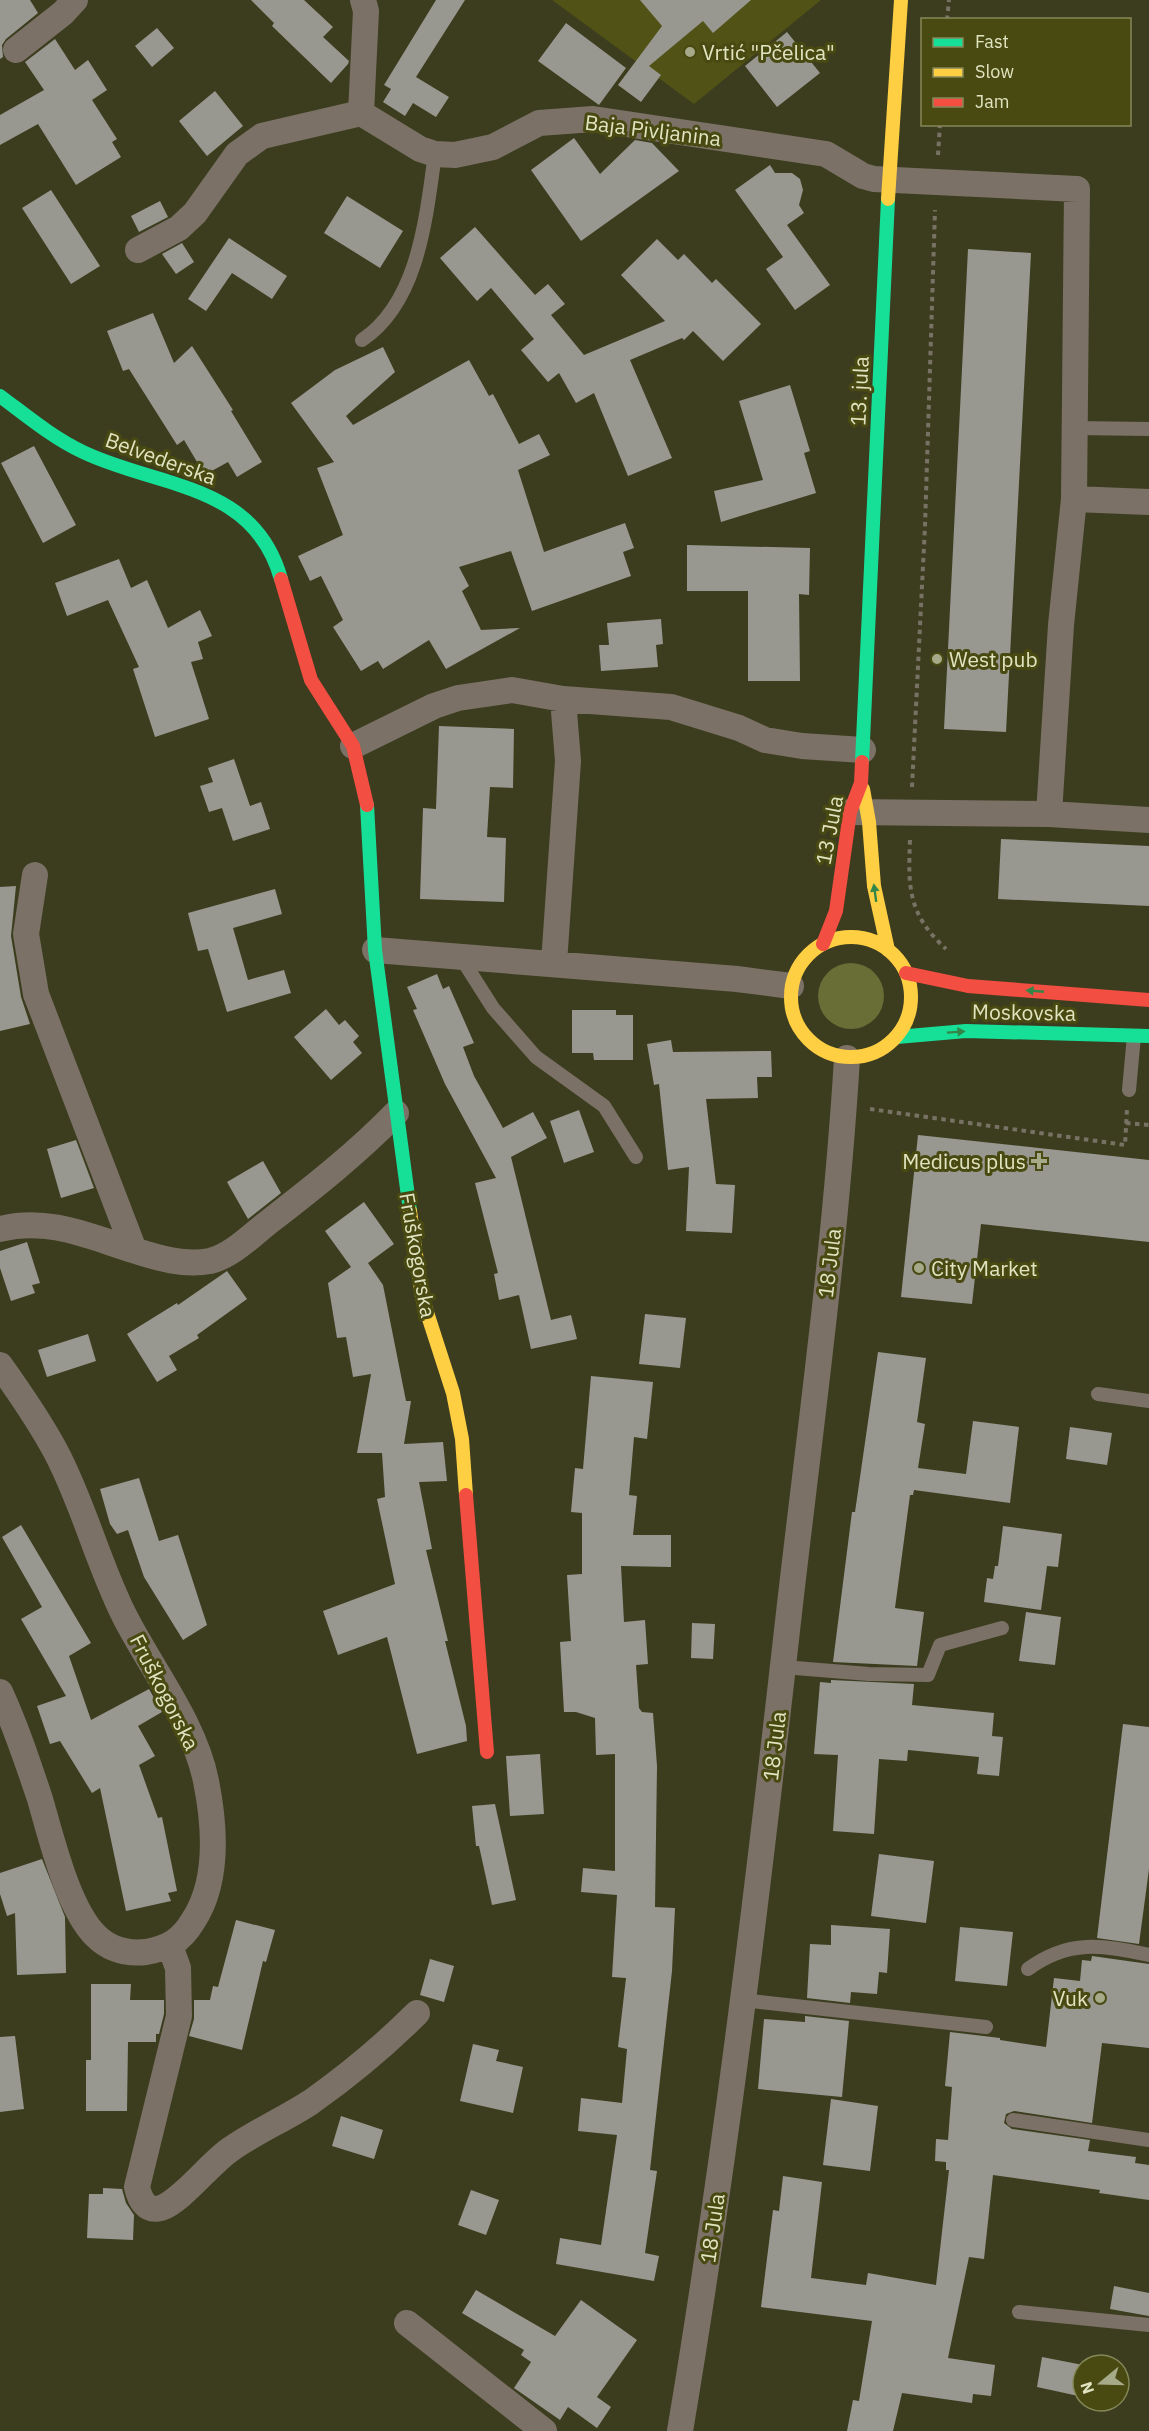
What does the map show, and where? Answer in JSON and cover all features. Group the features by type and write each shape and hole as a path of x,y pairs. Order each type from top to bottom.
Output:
{"main road":[{"name":"13. jula","path":"861,783 889,180 901,0"},
{"name":"Belvederska","path":"0,396 54,436 83,452 124,469 201,491 233,509 260,536 277,566 300,650 311,680 353,746"},
{"name":"Fruškogorska","path":"353,746 367,804 375,950 422,1297 453,1393 462,1439 487,1752"},
{"name":"13 Jula","path":"823,944 836,911 860,812 861,783"},
{"name":"13 Jula","path":"860,812 878,911 888,950"},
{"path":"856,937 873,941 888,950 906,973 911,989 911,1006 906,1022 897,1036 883,1049 866,1056 847,1058 830,1054 815,1046 803,1034 795,1020 791,1003 792,986 803,962 823,944 839,938 856,937"},
{"name":"Moskovska","path":"906,973 968,986 1149,1000"},
{"name":"Moskovska","path":"897,1036 966,1031 1149,1036"}],"street":[{"path":"16,50 63,13 75,0"},
{"path":"138,250 179,228 195,213 237,154 262,136 361,113 366,10 363,0"},
{"name":"Baja Pivljanina","path":"361,113 420,149 435,154 455,155 493,147 539,123 593,119 826,154 863,176 889,180 1077,189 1074,428"},
{"path":"1048,814 1060,625 1074,499 1074,428"},
{"path":"1074,499 1149,502"},
{"path":"353,746 434,706 458,698 512,690 563,699 671,707 729,725 765,740 802,747 863,750"},
{"path":"554,963 568,761 563,699"},
{"path":"860,812 1048,814 1149,820"},
{"path":"35,875 26,934 36,994 134,1250"},
{"path":"375,950 554,963 792,986"},
{"name":"18 Jula","path":"680,2431 700,2312 783,1668 841,1165 847,1058"},
{"path":"0,1229 15,1225 46,1225 78,1231 182,1263 211,1260 233,1250 364,1146 396,1113"},
{"name":"Fruškogorska","path":"0,1365 29,1405 57,1454 124,1616 192,1738 206,1780 213,1829 211,1871 201,1910 186,1932 170,1946"},
{"path":"0,1692 14,1722 60,1868 78,1908 95,1935 112,1948 131,1953 170,1946 178,1968 179,2016 137,2187 140,2199 146,2206 161,2208 173,2201 230,2149 309,2103 358,2066 417,2013"},
{"path":"407,2323 544,2431"}],"lane":[{"path":"362,340 375,332 402,293 417,255 435,154"},
{"path":"1074,428 1149,429"},
{"path":"460,956 493,1008 536,1058 604,1107 636,1157"},
{"path":"1129,1090 1134,1036"},
{"path":"1098,1394 1149,1401"},
{"path":"783,1668 869,1674 928,1675 940,1645 1002,1628"},
{"path":"1028,1969 1047,1956 1087,1945 1149,1955"},
{"path":"742,2000 986,2027"},
{"path":"1013,2120 1149,2140"},
{"path":"1019,2312 1149,2325"}],"path":[{"path":"947,18 949,0"},
{"path":"940,126 909,889 929,933 955,956"},
{"path":"861,1108 1125,1145 1129,1090"},
{"path":"1126,1123 1149,1125"}],"shaded area":[{"name":"Vrtić \"Pčelica\"","path":"552,0 821,0 694,104"}],"green space":[{"path":"851,963 864,965 879,978 884,996 882,1009 869,1024 851,1029 838,1027 823,1014 818,996 820,983 833,968"}],"building":[{"path":"0,0 30,0 38,13 6,39 2,45 3,57 0,59"},
{"path":"251,0 304,0 333,27 323,37 349,61 348,64 331,83 272,26 274,23"},
{"path":"436,0 465,0 416,77 449,97 436,117 413,103 405,116 383,102 391,89 384,85"},
{"path":"640,0 751,0 713,33 703,21 649,66 661,75 641,102 618,85 662,26"},
{"path":"566,23 626,68 599,105 538,61"},
{"path":"157,28 174,48 152,67 135,46"},
{"path":"787,32 820,73 777,107 745,66"},
{"path":"55,39 75,70 88,60 107,90 92,100 117,139 112,142 121,157 76,185 38,124 0,145 0,115 44,90 25,62"},
{"path":"215,91 243,126 207,156 179,121"},
{"path":"574,138 600,174 635,140 652,143 679,171 581,241 531,170"},
{"path":"770,165 775,173 792,173 800,179 803,190 799,205 804,213 787,225 830,285 795,310 766,269 783,257 735,190"},
{"path":"51,190 100,266 71,284 22,208"},
{"path":"347,196 403,231 380,268 324,233"},
{"path":"160,201 168,217 139,232 131,216"},
{"path":"475,227 535,295 548,284 565,304 551,315 584,355 665,321 621,275 657,239 678,260 684,254 712,283 716,279 761,324 723,361 693,331 684,340 682,338 630,360 672,458 628,476 594,393 576,403 559,373 548,382 521,350 534,339 491,288 477,301 440,258"},
{"path":"229,238 287,276 272,299 232,273 206,311 188,299"},
{"path":"182,243 194,262 176,274 162,254"},
{"path":"968,249 1031,253 1006,732 944,729"},
{"path":"153,313 174,363 192,346 233,410 231,411 262,462 237,477 228,462 208,473 203,472 184,440 177,445 129,369 123,371 107,331"},
{"path":"383,347 395,372 346,416 353,425 469,360 489,396 493,394 519,444 539,434 550,455 518,470 544,552 625,523 634,548 623,552 631,576 532,611 511,551 459,567 469,586 462,591 481,630 520,628 446,669 429,640 383,669 378,661 361,671 333,627 343,620 321,576 310,581 298,556 343,535 317,468 334,462 291,403 335,370"},
{"path":"790,385 810,451 804,453 816,493 721,522 714,491 763,480 739,401"},
{"path":"34,446 76,525 43,543 1,463"},
{"path":"687,545 810,548 809,595 799,594 800,681 748,681 748,591 687,591"},
{"path":"119,559 131,588 147,580 168,628 200,610 212,636 198,642 203,659 191,662 209,719 155,737 133,669 139,667 108,600 67,616 55,583"},
{"path":"661,619 663,644 656,645 658,667 601,671 599,645 609,645 607,623"},
{"path":"439,726 514,729 513,788 490,787 487,837 506,838 504,902 420,899 423,808 436,809"},
{"path":"234,759 250,806 261,802 270,829 233,841 222,808 209,812 200,786 213,782 208,768"},
{"path":"1001,839 1149,846 1149,906 998,899"},
{"path":"16,886 11,936 21,997 30,1024 0,1031 0,887"},
{"path":"275,889 282,914 233,928 248,980 284,970 291,993 227,1012 208,949 198,951 188,913"},
{"path":"437,974 443,989 449,986 474,1043 463,1047 474,1076 503,1128 533,1112 547,1138 511,1157 551,1320 571,1315 577,1339 531,1349 519,1295 499,1300 494,1274 498,1273 475,1183 496,1178 445,1084 413,1010 417,1009 407,987"},
{"path":"326,1009 339,1025 345,1020 359,1036 353,1042 362,1053 331,1080 294,1037"},
{"path":"572,1010 616,1010 616,1015 633,1015 633,1060 594,1060 593,1053 572,1053"},
{"path":"671,1040 673,1052 771,1051 772,1077 757,1077 758,1098 706,1099 716,1184 735,1185 732,1233 686,1231 689,1167 668,1170 659,1084 654,1085 647,1044"},
{"path":"579,1110 594,1152 564,1163 550,1121"},
{"path":"918,1135 1149,1160 1149,1242 981,1224 972,1304 901,1297"},
{"path":"76,1140 94,1188 61,1198 47,1149"},
{"path":"263,1161 281,1193 248,1219 227,1182"},
{"path":"364,1202 394,1244 368,1263 383,1285 406,1401 411,1401 404,1444 443,1442 447,1481 419,1482 432,1549 426,1550 448,1641 445,1641 466,1726 467,1741 417,1754 387,1637 338,1655 323,1611 395,1584 377,1499 385,1497 382,1453 357,1453 371,1374 353,1377 346,1337 337,1338 328,1283 351,1267 325,1231"},
{"path":"27,1242 40,1283 32,1285 35,1293 11,1301 0,1268 0,1251"},
{"path":"227,1271 247,1299 197,1335 199,1338 169,1356 177,1370 157,1382 127,1334 177,1303 178,1305"},
{"path":"645,1314 686,1318 680,1368 639,1364"},
{"path":"88,1334 96,1361 47,1377 38,1350"},
{"path":"878,1352 926,1358 917,1422 925,1424 918,1468 966,1474 973,1421 1019,1427 1010,1503 914,1490 913,1495 910,1495 895,1608 924,1612 917,1666 833,1662 852,1512 855,1512"},
{"path":"591,1376 653,1382 647,1439 634,1437 629,1495 637,1496 633,1535 671,1535 671,1567 621,1566 624,1622 645,1620 648,1664 636,1665 639,1708 642,1712 653,1713 657,1766 655,1907 675,1908 672,1971 650,2170 657,2171 645,2253 659,2256 654,2281 556,2264 560,2238 601,2245 617,2135 578,2131 581,2098 622,2103 627,2049 618,2047 626,1978 612,1977 617,1895 581,1892 583,1868 615,1871 615,1754 596,1755 595,1718 576,1712 564,1712 560,1642 571,1641 567,1575 582,1574 582,1513 571,1512 575,1468 583,1469"},
{"path":"1070,1427 1112,1433 1107,1465 1066,1459"},
{"path":"139,1478 159,1541 178,1535 207,1625 183,1640 144,1577 128,1530 117,1534 110,1524 100,1489"},
{"path":"21,1525 91,1643 69,1656 91,1720 149,1689 162,1712 138,1726 155,1756 139,1765 158,1818 162,1817 177,1891 168,1893 171,1901 126,1911 100,1788 92,1793 60,1741 50,1744 37,1706 66,1696 21,1619 42,1607 2,1537"},
{"path":"1003,1526 1062,1534 1058,1567 1047,1566 1041,1610 984,1602 987,1578 993,1579 995,1566 998,1566"},
{"path":"1026,1612 1061,1617 1055,1665 1019,1661"},
{"path":"692,1623 715,1624 713,1659 691,1658"},
{"path":"831,1680 914,1684 912,1705 994,1713 992,1736 1003,1737 999,1776 977,1774 979,1757 908,1750 907,1761 879,1759 874,1834 833,1831 838,1755 814,1754 820,1682 831,1683"},
{"path":"1123,1724 1149,1727 1149,1869 1139,1944 1097,1938"},
{"path":"540,1754 544,1814 510,1816 506,1756"},
{"path":"495,1804 516,1900 492,1905 479,1846 476,1846 472,1806"},
{"path":"879,1854 934,1861 926,1923 871,1916"},
{"path":"42,1859 65,1917 66,1973 17,1975 15,1913 7,1916 0,1894 0,1873"},
{"path":"236,1920 275,1930 266,1962 263,1961 242,2050 189,2036 194,2019 194,2000 210,2000 213,1986 218,1987"},
{"path":"831,1925 890,1929 887,1973 879,1972 877,1994 851,1992 850,2003 807,1998 810,1944 831,1945"},
{"path":"960,1927 1013,1932 1007,1986 955,1981"},
{"path":"1092,1956 1149,1964 1149,2048 1102,2043 1092,2123 1014,2111 1006,2114 1004,2123 1012,2129 1090,2140 1088,2151 1136,2157 1135,2163 1149,2165 1149,2200 1099,2193 1100,2190 993,2175 984,2259 969,2257 948,2358 995,2365 991,2396 973,2394 972,2403 902,2393 893,2431 847,2431 853,2400 859,2401 872,2321 761,2307 773,2210 779,2211 783,2176 822,2182 811,2278 866,2285 868,2273 936,2285 949,2170 946,2170 946,2162 935,2161 936,2139 948,2140 952,2087 945,2086 950,2032 1046,2047 1054,1978 1080,1981 1082,1960 1091,1961"},
{"path":"430,1959 454,1966 444,2002 420,1995"},
{"path":"91,1984 131,1984 130,2000 164,2000 164,2014 159,2034 156,2034 156,2042 128,2042 127,2111 86,2111 86,2060 91,2060"},
{"path":"805,2016 849,2021 842,2097 758,2089 764,2019 805,2022"},
{"path":"15,2036 24,2109 0,2112 0,2037"},
{"path":"473,2044 499,2050 496,2061 523,2067 513,2113 460,2101"},
{"path":"831,2099 878,2106 870,2171 823,2165"},
{"path":"341,2116 383,2130 374,2159 332,2146"},
{"path":"103,2188 122,2189 126,2203 134,2215 133,2240 87,2238 89,2194 103,2194"},
{"path":"471,2190 499,2200 486,2235 458,2225"},
{"path":"1114,2286 1149,2293 1149,2316 1110,2309"},
{"path":"476,2290 555,2336 581,2300 637,2340 597,2397 611,2407 597,2428 568,2407 560,2420 514,2388 531,2362 521,2355 524,2350 462,2313"},
{"path":"1042,2357 1071,2363 1071,2394 1037,2387"}],"traffic: fast":[{"path":"862,762 888,199"},
{"path":"0,396 51,433 83,452 112,464 171,482 226,506 249,523 268,547 281,579"},
{"path":"367,805 375,950 410,1211"},
{"path":"897,1037 966,1031 1149,1036"}],"traffic: slow":[{"path":"888,199 901,0"},
{"path":"863,789 869,822 874,886 888,950"},
{"path":"851,937 874,942 893,955 906,974 911,997 906,1020 893,1039 874,1052 851,1057 828,1052 809,1039 796,1020 791,997 796,974 809,955 828,942 851,937"},
{"path":"410,1211 422,1297 453,1393 462,1439 466,1495"}],"traffic: jam":[{"path":"281,579 311,680 353,746 367,805"},
{"path":"823,944 836,911 850,812 861,783 862,762"},
{"path":"906,973 968,986 1149,1000"},
{"path":"466,1495 487,1752"}],"place":[{"name":"Vrtić \"Pčelica\"","path":"690,52"},
{"name":"West pub","path":"937,659"},
{"name":"Medicus plus","path":"1039,1161"},
{"name":"City Market","path":"919,1268"},
{"name":"Vuk","path":"1100,1998"}]}
